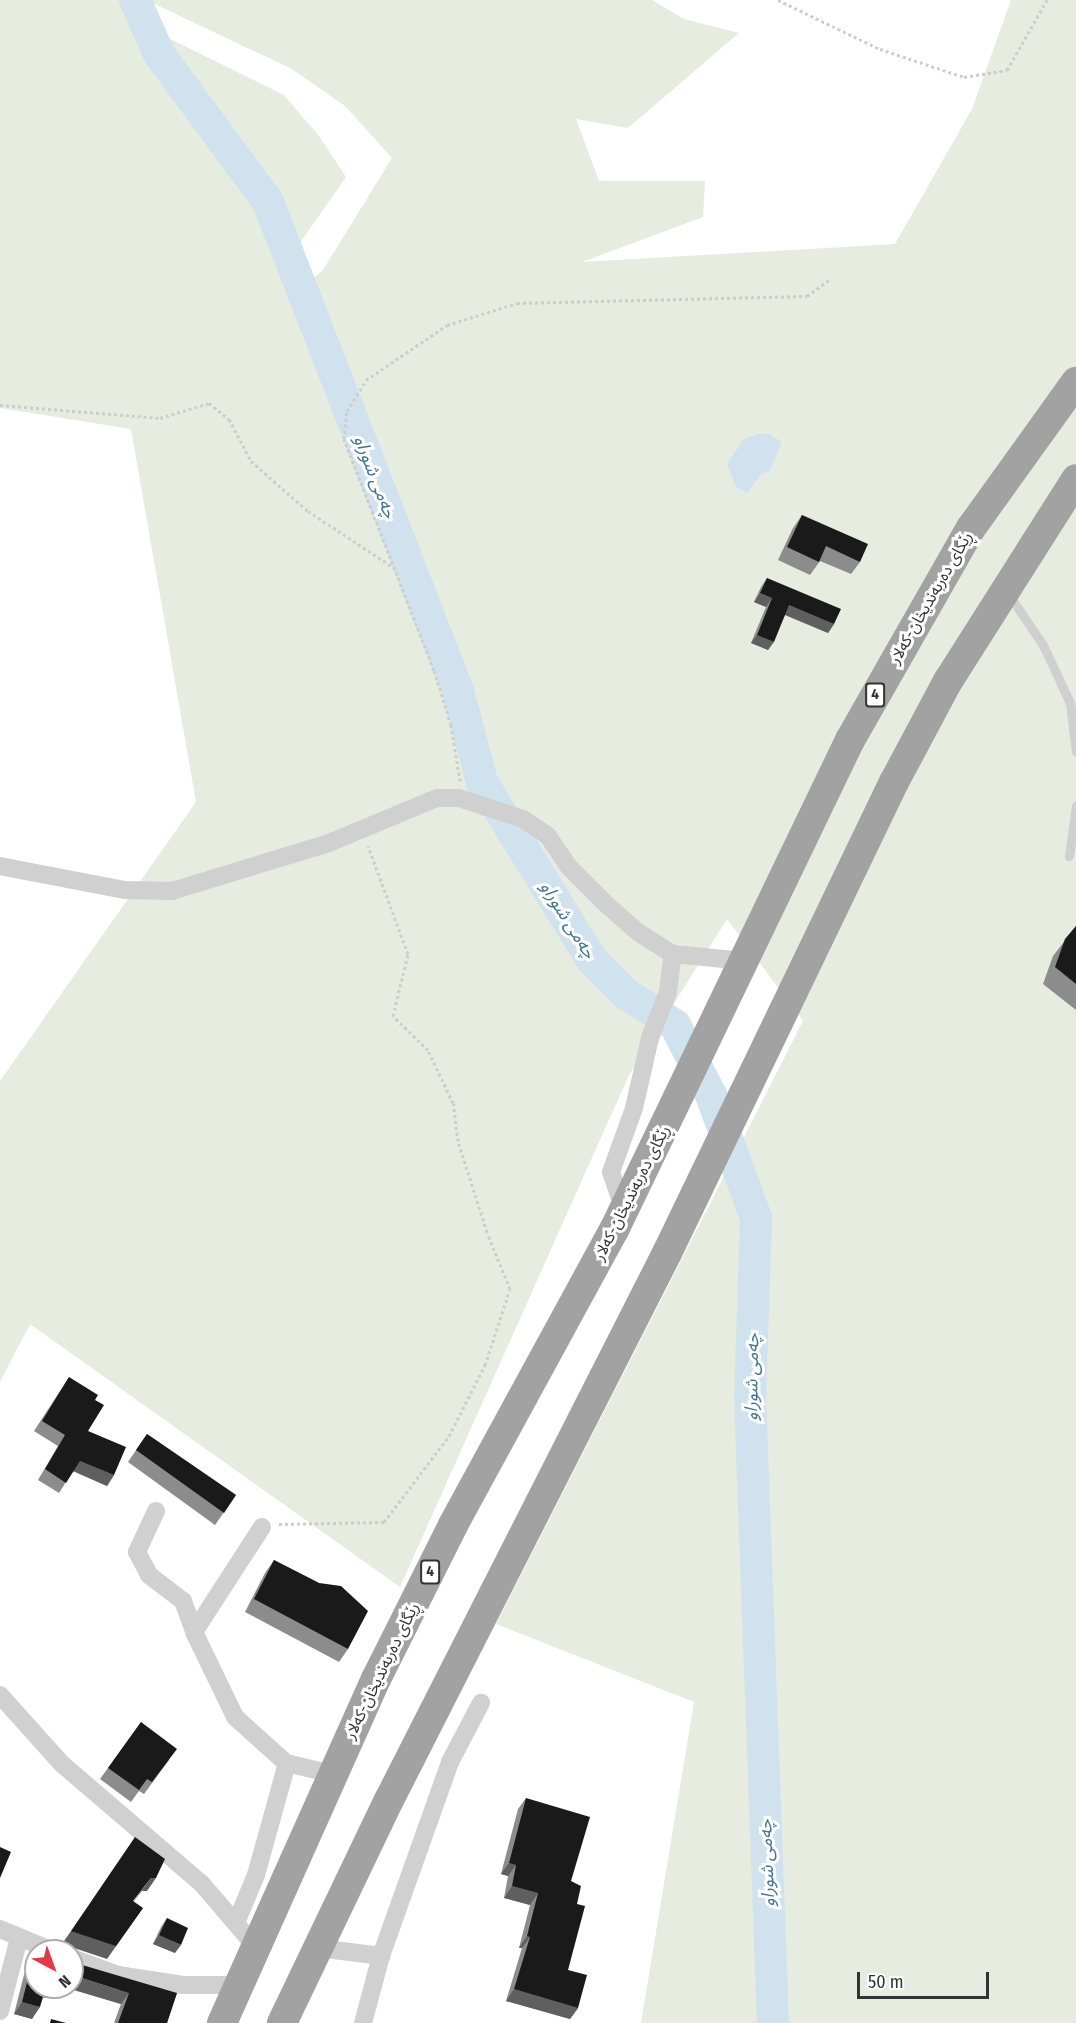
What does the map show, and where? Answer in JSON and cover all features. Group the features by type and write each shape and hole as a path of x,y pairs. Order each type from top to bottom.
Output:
{"highway":[{"name":"ڕێگای دەربەندیخان-کەلار","path":"222,2023 333,1774 453,1525 624,1209 712,1031 850,740 924,605 1012,467 1076,382"},
{"path":"291,2017 318,1948 388,1800 667,1253 894,782 1005,588 1076,479"}],"street":[{"path":"0,866 125,890 172,891 361,830 438,798 459,798 523,819 548,836 570,867 607,905 639,933 673,954 744,961"},
{"path":"624,1209 611,1173 634,1108 650,1038 668,992 673,954"},
{"path":"156,1511 137,1552 149,1575 183,1601 194,1632 235,1717 286,1763 333,1774"},
{"path":"194,1632 262,1527"},
{"path":"0,1695 62,1764 202,1884 256,1947"},
{"path":"363,2023 381,1956 450,1762 481,1703"},
{"path":"236,1923 256,1875 286,1763"},
{"path":"0,1929 24,1940"},
{"path":"0,2011 19,1938"},
{"path":"318,1948 381,1956"},
{"path":"84,1962 118,1975 183,1985 239,1985"}],"lane":[{"path":"1005,588 1043,645 1070,704 1076,753"},
{"path":"1069,855 1076,805"}],"path":[{"path":"778,0 880,49 964,77 1007,70 1047,0"},
{"path":"459,798 460,770 451,726 396,569 344,439 347,411 366,380 447,325 517,303 807,296 829,280"},
{"path":"0,405 160,418 209,403 229,419 251,461 308,511 396,569"},
{"path":"262,1527 343,1520 384,1522 449,1436 484,1365 510,1289 487,1232 458,1141 453,1103 428,1050 393,1016 408,954 361,830"}],"shaded area":[{"path":"0,0 119,0 132,20 284,95 319,136 346,177 279,273 285,286 306,284 323,270 392,158 345,106 292,69 146,0 652,0 684,19 739,33 628,128 576,119 599,181 705,181 703,217 582,262 895,244 972,109 1011,0 1076,0 1076,2023 641,2023 694,1702 496,1624 803,1021 727,919 629,1075 400,1587 30,1324 0,1382 0,1081 196,802 131,429 0,408"}],"water":[{"path":"758,434 770,434 782,442 770,471 762,473 747,493 736,487 727,464 744,439"}],"building":[{"path":"802,515 868,544 860,562 826,546 819,562 787,547"},
{"path":"767,578 841,609 834,624 789,605 774,642 757,635 772,598 760,593"},
{"path":"1076,926 1076,984 1055,967 1065,939"},
{"path":"69,1377 98,1395 95,1400 104,1405 88,1431 126,1447 114,1475 80,1461 66,1483 45,1469 65,1435 42,1421"},
{"path":"147,1434 236,1495 224,1513 136,1450"},
{"path":"274,1560 319,1583 341,1586 368,1611 348,1649 254,1599"},
{"path":"141,1722 177,1749 152,1782 147,1779 139,1790 108,1768"},
{"path":"526,1798 590,1817 571,1881 581,1886 577,1904 585,1906 568,1970 587,1975 578,2008 514,1989 530,1937 527,1936 538,1893 512,1886 516,1865 509,1863"},
{"path":"135,1837 165,1859 156,1878 151,1878 133,1901 143,1908 116,1946 71,1931"},
{"path":"0,1847 11,1852 0,1878"},
{"path":"167,1918 188,1928 181,1945 159,1935"},
{"path":"84,1966 177,1993 167,2023 118,2023 129,1993 84,1979"},
{"path":"24,1994 24,1999 42,1999 40,2007 22,2002"},
{"path":"51,2019 66,2023 50,2023"}],"waterway":[{"name":"چەمی شوراو","path":"135,0 159,54 268,202 458,691 482,782 592,960 626,994 675,1025 711,1095 756,1218 750,1397 773,2023"}]}
